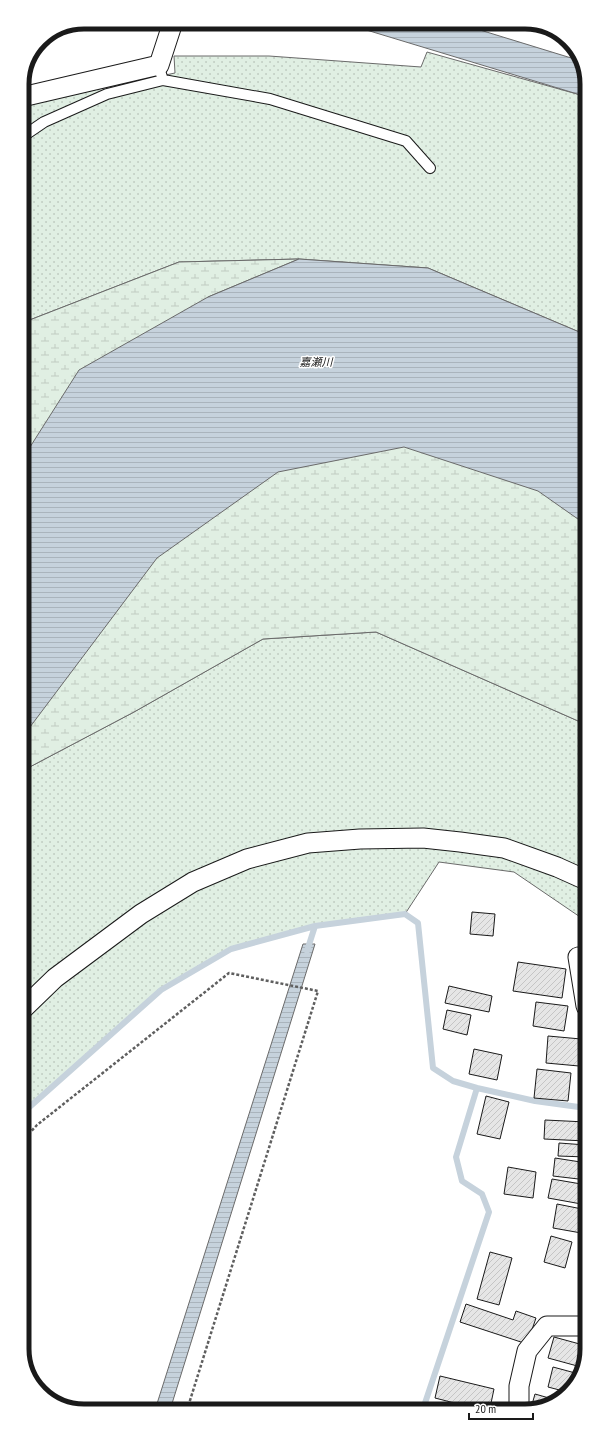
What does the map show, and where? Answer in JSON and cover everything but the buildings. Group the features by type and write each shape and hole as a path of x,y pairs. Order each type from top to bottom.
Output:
{"street":[{"path":"29,96 161,73 171,29"},
{"path":"29,1003 61,974 141,914 193,882 247,859 308,843 360,839 423,838 460,842 504,848 557,867 580,877"},
{"path":"578,957 580,969"},
{"path":"518,1404 519,1386 527,1351 547,1326 580,1326"}],"lane":[{"path":"29,132 44,122 107,94 161,73 270,99 406,141 430,168"}],"path":[{"path":"29,1134 37,1125 229,973 318,991 189,1404"}],"green space":[{"path":"427,52 580,95 580,332 428,268 299,259 179,262 29,320 29,104 175,73 174,56 269,56 421,67"},
{"path":"299,259 208,297 29,499 29,320 179,262"},
{"path":"280,410 580,480 580,722 376,632 263,639 134,712 29,767 29,689"},
{"path":"376,632 580,722 580,917 514,872 439,862 405,914 315,926 231,949 161,990 29,1107 29,767 134,712 263,639"}],"water":[{"path":"363,29 477,29 573,59 580,77 580,95"},
{"name":"嘉瀬川","path":"299,259 428,268 580,332 580,520 538,491 404,447 278,472 157,558 29,728 29,449 79,370 208,297"},
{"path":"303,944 315,944 172,1404 157,1404"}],"waterway":[{"path":"29,1107 161,990 231,949 315,926 405,914 418,923 433,1068 453,1081 477,1088 535,1101 580,1107"},
{"path":"307,951 315,926"},
{"path":"425,1404 489,1212 482,1194 462,1181 456,1157 477,1088"}]}
